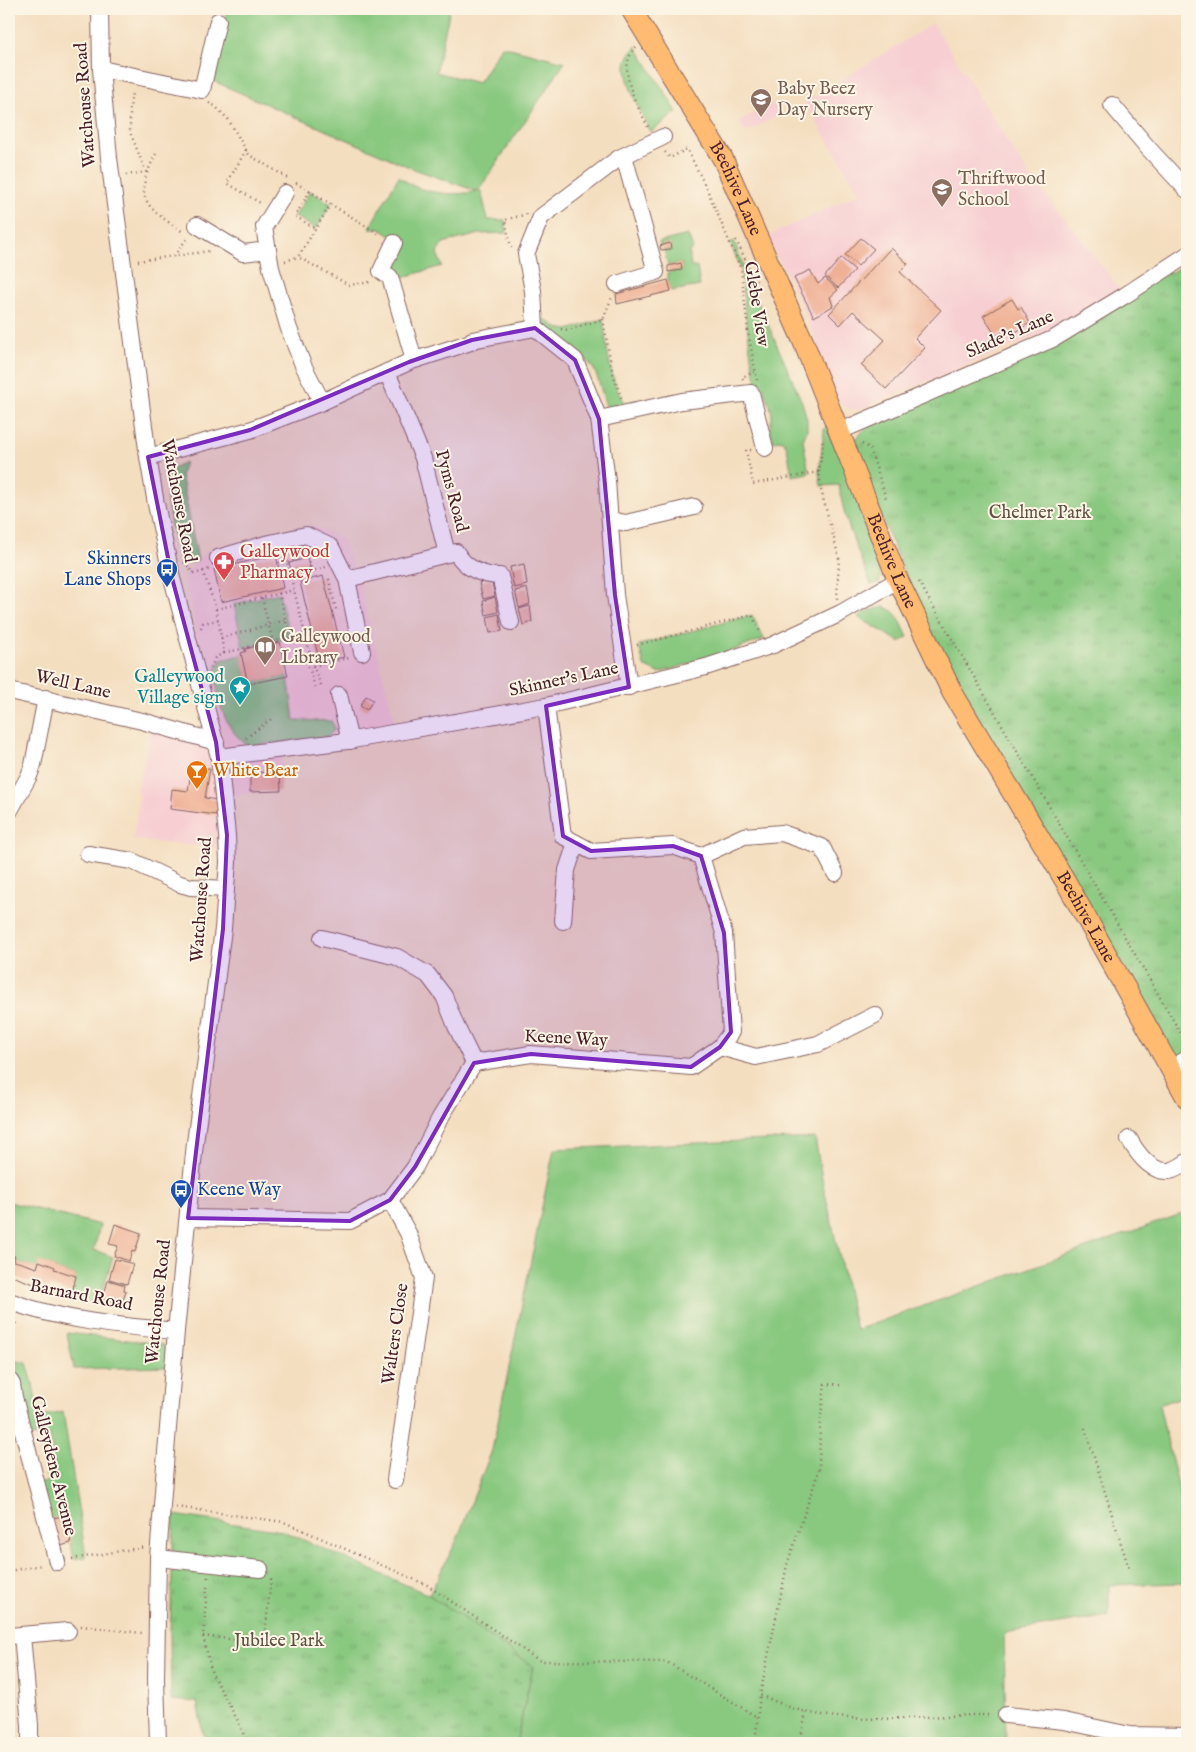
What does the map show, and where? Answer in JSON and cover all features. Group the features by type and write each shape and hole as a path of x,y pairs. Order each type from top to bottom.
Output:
{"main road":[{"name":"Beehive Lane","path":"631,9 724,159 803,341 837,428 907,578 952,692 1066,882 1179,1063 1187,1098"}],"street":[{"name":"Watchouse Road","path":"100,9 101,69 112,178 148,457 156,504 187,636 218,749 228,835 223,929 198,1117 176,1331 159,1542 157,1634 158,1743"},
{"path":"101,69 202,90 218,21"},
{"path":"1112,105 1187,190"},
{"path":"629,687 615,595 607,481 599,419 575,360 535,328 533,292 526,254 541,217 582,185 624,156 660,139"},
{"path":"617,284 656,272 624,156"},
{"path":"285,193 264,226 271,268 303,365 322,402"},
{"path":"197,225 243,254 268,250"},
{"path":"377,277 394,243"},
{"name":"Slade's Lane","path":"837,428 1055,338 1187,255"},
{"path":"377,277 390,276 414,360"},
{"path":"148,457 250,430 322,402 414,360 471,342 472,340 535,328"},
{"name":"Pyms Road","path":"347,579 447,554 423,458 387,372"},
{"path":"599,419 682,401 751,393 765,448"},
{"path":"610,520 626,523 694,507"},
{"path":"218,558 280,547 306,535 331,546 347,579 362,652"},
{"path":"447,554 456,552 469,567 489,576 500,576 511,622"},
{"name":"Skinner's Lane","path":"218,749 350,741 546,706 629,687 706,667 768,647 835,616 907,578"},
{"name":"Well Lane","path":"9,691 142,721 218,749"},
{"path":"339,696 350,741"},
{"path":"9,812 33,765 46,698"},
{"path":"546,706 563,836 591,851 673,846 701,856 744,836 782,833 822,848 835,873"},
{"path":"563,921 567,870 576,843"},
{"path":"88,854 132,861 180,884 191,887 226,889"},
{"name":"Keene Way","path":"474,1063 531,1054 691,1067 720,1047 731,1032 724,933 701,856"},
{"path":"188,1218 350,1221 390,1200 415,1167 440,1118 474,1063 444,996 428,974 396,957 322,938"},
{"path":"720,1047 756,1057 818,1044 875,1015"},
{"path":"1129,1139 1142,1159 1159,1169 1165,1171 1172,1170 1187,1162"},
{"name":"Walters Close","path":"390,1200 408,1233 424,1278 395,1480"},
{"name":"Barnard Road","path":"9,1301 25,1307 86,1321 176,1331"},
{"name":"Galleydene Avenue","path":"9,1380 12,1384 57,1562"},
{"path":"158,1558 266,1574"},
{"path":"30,1743 30,1725 16,1636 68,1631"},
{"path":"1006,1715 1064,1721 1130,1735 1187,1736"}],"path":[{"name":"Glebe View","path":"649,37 629,53 626,67 631,88 640,110 660,139 670,158 687,149 706,187 741,269 749,340 757,383 751,393"},
{"path":"133,88 130,109 130,132 146,172"},
{"path":"207,102 215,106 228,120 249,155 394,243"},
{"path":"246,150 227,183 274,211"},
{"path":"156,154 146,172 144,192 147,205 189,236 174,256"},
{"path":"112,178 146,172"},
{"path":"310,191 295,216 316,228"},
{"path":"331,204 298,257 349,285 377,277"},
{"path":"505,220 513,254"},
{"path":"123,264 234,248"},
{"path":"617,284 603,319 616,386 622,400 634,412"},
{"path":"557,328 568,330 603,319"},
{"path":"835,616 839,558 821,490 819,472 824,429 837,428"},
{"path":"765,448 746,450 754,484 819,472"},
{"path":"280,547 287,562 313,666 321,685"},
{"path":"280,547 280,564 307,557 312,571"},
{"path":"168,556 176,555 189,567 192,573 198,573 219,565 218,558"},
{"path":"291,577 326,568 325,561"},
{"path":"203,571 216,609 224,653"},
{"path":"907,578 1187,1046"},
{"path":"216,609 294,590"},
{"path":"280,593 290,638"},
{"path":"262,598 273,642"},
{"path":"623,649 752,615 768,647"},
{"path":"221,638 286,620"},
{"path":"210,668 215,658 224,653 305,634"},
{"path":"316,687 309,667 362,655 362,652"},
{"path":"244,740 271,719"},
{"path":"9,1337 16,1322"},
{"path":"755,1743 760,1696 787,1565 819,1470 820,1423 825,1384 840,1385"},
{"path":"1085,1428 1129,1569"},
{"path":"162,1505 284,1522 427,1585 540,1661 667,1662 757,1717"},
{"path":"9,1571 155,1546 159,1542"},
{"path":"203,1636 264,1644 266,1574"},
{"path":"208,1576 203,1636 212,1674 238,1721 247,1743"},
{"path":"68,1631 80,1626 157,1634"},
{"path":"760,1696 806,1712 834,1716 872,1718 965,1714 1006,1715"},
{"path":"800,1743 806,1712"}],"highlighted area":[{"path":"535,328 575,360 599,419 615,595 629,687 546,706 563,836 591,851 673,846 701,856 724,933 731,1032 720,1047 691,1067 531,1054 474,1063 415,1167 390,1200 350,1221 188,1218 223,929 227,835 216,742 172,578 148,457 250,430 409,362 472,340"}],"shaded area":[{"name":"Thriftwood School","path":"933,23 1028,174 1069,223 1121,291 1056,328 861,409 851,409 842,405 835,398 811,328 787,275 766,237 860,193 805,103"},
{"name":"Baby Beez Day Nursery","path":"776,102 782,114 745,133 739,121"},
{"path":"314,526 342,539 360,586 395,722 340,735 284,743 280,773 281,791 250,792 217,800 218,848 133,840 140,794 137,793 149,740 150,715 220,737 184,576 206,551"}],"green space":[{"path":"227,9 450,9 436,72 478,83 502,46 565,62 478,191 481,191 488,220 505,220 507,233 480,234 443,243 437,253 442,266 397,279 398,261 407,246 380,229 369,228 399,176 414,186 430,191 454,194 476,191 414,169 211,80"},
{"path":"636,46 677,112 651,132 635,100 627,74 627,61"},
{"path":"310,191 331,204 316,229 295,216"},
{"path":"688,235 693,249 689,251 691,267 697,267 700,286 671,291 668,272 682,270 681,263 668,266 664,250 671,249 669,243 660,246 659,242"},
{"path":"734,241 748,279 802,402 807,419 807,431 803,440 809,473 792,476 787,447 783,441 777,440 774,442 770,429 771,409 763,387 757,383 751,356 741,269 730,243"},
{"name":"Chelmer Park","path":"1187,264 1187,1081 1148,1008 959,687 915,599 853,447 859,435 869,426"},
{"path":"544,318 557,328 568,330 603,319 613,378 628,408 607,409 597,378 589,362 573,347 547,332"},
{"path":"830,426 874,533 881,573 880,582 871,585 844,511 839,485 821,486 819,472 824,429"},
{"path":"185,462 181,474 198,561 191,563 179,552 176,546 167,500 167,479 169,473"},
{"path":"279,593 290,638 243,648 234,604"},
{"path":"884,607 893,611 908,637 900,642 858,617 867,611"},
{"path":"752,615 764,639 659,673 644,666 639,645"},
{"path":"242,655 248,684 288,676 294,720 331,721 334,731 326,737 248,746 232,730 227,722 220,704 214,672 221,660"},
{"path":"815,1138 823,1184 856,1330 1187,1212 1187,1395 1159,1405 1187,1523 1187,1583 1109,1585 1109,1616 1004,1633 1006,1741 1029,1743 516,1743 533,1666 429,1595 456,1542 492,1450 554,1149"},
{"path":"9,1202 100,1225 94,1250 113,1257 98,1304 70,1296 76,1276 40,1262 37,1268 13,1261 14,1256 9,1255"},
{"path":"67,1333 161,1344 167,1349 169,1367 74,1369"},
{"path":"12,1360 27,1363 39,1417 63,1412 86,1557 74,1559 65,1516 46,1520 37,1484 47,1482 46,1474 55,1471 50,1435 29,1437 24,1403 18,1383 9,1366"},
{"name":"Jubilee Park","path":"174,1515 283,1531 429,1595 533,1666 516,1743 217,1743 203,1735 197,1702 171,1700 170,1632"}],"building":[{"path":"861,238 874,249 858,266 845,255"},
{"path":"670,243 671,249 661,250 660,246"},
{"path":"891,248 908,264 900,272 941,310 915,338 925,348 886,389 861,365 885,340 853,311 840,325 829,314"},
{"path":"841,258 855,270 838,288 825,276"},
{"path":"681,263 682,270 668,272 668,266"},
{"path":"810,270 818,284 825,278 838,290 830,297 833,306 814,317 794,278"},
{"path":"668,280 671,291 617,304 616,294"},
{"path":"1012,299 1018,309 1021,307 1030,323 1011,335 1007,329 996,336 983,316"},
{"path":"276,555 283,588 221,602 214,569"},
{"path":"307,558 310,570 293,575 289,563"},
{"path":"524,564 527,585 514,588 510,567"},
{"path":"323,576 344,657 320,663 300,582"},
{"path":"491,579 495,596 483,599 479,583"},
{"path":"527,588 530,604 519,608 515,591"},
{"path":"495,597 498,612 486,615 483,601"},
{"path":"530,606 532,622 523,625 519,609"},
{"path":"499,614 502,631 490,633 487,617"},
{"name":"Galleywood Library","path":"280,642 288,676 248,684 241,653 246,651 245,649 257,646 258,648"},
{"path":"366,696 373,700 367,710 360,706"},
{"name":"White Bear","path":"192,766 210,769 205,798 217,800 216,815 170,809 172,789 188,791"},
{"path":"250,772 280,773 281,791 250,792"},
{"path":"115,1224 141,1233 135,1252 132,1251 129,1261 114,1256 118,1246 109,1244"},
{"path":"9,1255 15,1256 13,1261 37,1268 39,1261 55,1267 54,1269 76,1276 72,1293 49,1286 48,1289 9,1275"},
{"path":"115,1259 133,1264 127,1284 109,1279"},
{"path":"108,1280 125,1285 124,1290 126,1291 122,1304 103,1299"},
{"path":"65,1516 71,1543 57,1547 52,1518"}],"place":[{"name":"Baby Beez Day Nursery","path":"761,118"},
{"name":"Thriftwood School","path":"942,208"},
{"name":"Galleywood Pharmacy","path":"224,581"},
{"name":"Skinners Lane Shops","path":"167,588"},
{"name":"Galleywood Library","path":"265,666"},
{"name":"Galleywood Village sign","path":"240,706"},
{"name":"White Bear","path":"197,790"},
{"name":"Keene Way","path":"181,1209"}]}
